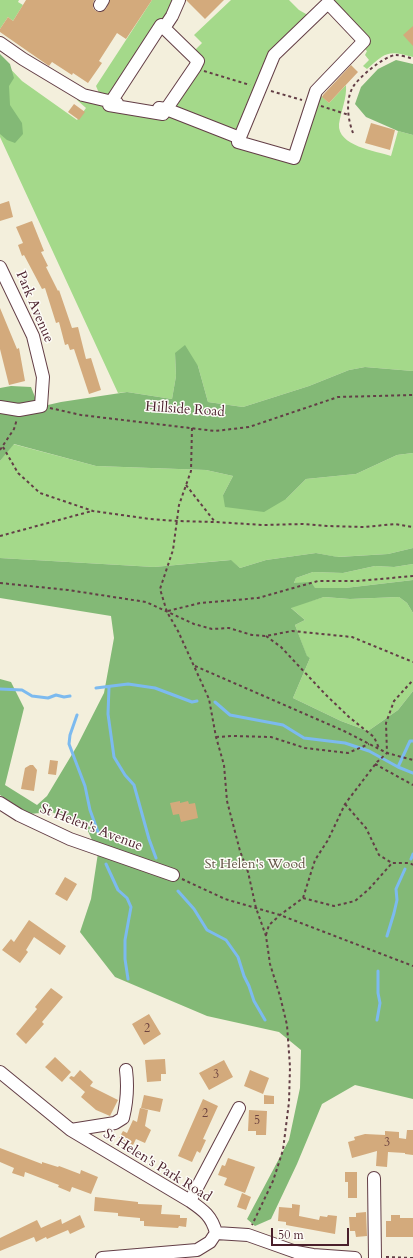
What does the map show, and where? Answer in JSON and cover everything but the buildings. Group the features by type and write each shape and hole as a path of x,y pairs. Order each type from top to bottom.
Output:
{"street":[{"path":"164,28 172,16 179,0"},
{"path":"328,3 364,41 316,91 312,103 294,158 238,142 274,55 328,3"},
{"path":"161,25 198,61 163,114 109,105 111,102 161,25"},
{"path":"0,43 23,59 83,95 111,102"},
{"path":"166,109 240,138"},
{"name":"Park Avenue","path":"0,267 33,336 43,377 41,406"},
{"path":"0,407 19,410 41,406"},
{"name":"St Helen's Avenue","path":"0,803 18,815 70,838 173,875"},
{"path":"72,1130 115,1123 123,1118 126,1109 128,1084 126,1070"},
{"name":"St Helen's Park Road","path":"2,1076 72,1130 205,1211 214,1223 216,1234"},
{"path":"190,1201 239,1108"},
{"path":"374,1178 375,1258"},
{"path":"102,1258 166,1255 197,1250 210,1242 216,1234 248,1236 313,1256 356,1258"}],"path":[{"path":"353,133 349,123 348,104 352,88 381,61 395,55 413,59"},
{"path":"312,103 349,115"},
{"name":"Hillside Road","path":"41,406 81,416 215,431 249,427 338,397 413,395"},
{"path":"0,450 14,429 19,410"},
{"path":"192,428 191,471 179,505 173,550 160,589 167,612 178,631 209,699 216,737 224,765 227,801 240,851 248,872 256,908 266,936 270,964 287,1025 290,1067 289,1102 281,1156 273,1181 248,1236"},
{"path":"3,447 18,473 40,493 93,511 150,520 177,522 215,522 263,525 303,524 365,527 395,524 413,527"},
{"path":"186,485 215,522"},
{"path":"0,536 93,511"},
{"path":"167,612 200,603 258,598 318,581 358,581 413,576"},
{"path":"0,583 68,590 146,602 194,624 212,629 229,628 252,635 266,636 292,631 352,637 413,662"},
{"path":"266,636 281,647 349,717 374,737 379,749"},
{"path":"193,666 344,731 387,753 411,759"},
{"path":"387,753 386,723 394,702 413,680"},
{"path":"216,737 271,737 305,748 348,753 369,744"},
{"path":"266,936 269,925 303,898 315,860 328,840 345,804 376,763 387,753"},
{"path":"376,763 413,785"},
{"path":"345,804 366,828 379,855 392,863 410,863 413,865"},
{"path":"303,898 334,906 355,901 392,863"},
{"path":"173,875 225,899 280,915 413,966"},
{"path":"384,1258 413,1258"}],"green space":[{"path":"0,0 19,0 18,2 23,5 13,21 8,17 0,29"},
{"path":"152,0 174,0 168,14 113,98 99,93 96,86"},
{"path":"231,0 289,0 299,10 313,18 274,55 239,142 294,158 316,91 329,103 346,85 345,100 339,124 340,131 344,138 359,146 391,156 398,131 413,135 413,371 365,367 349,370 309,386 243,407 208,402 198,366 175,353 176,376 172,399 127,392 118,393 0,137 0,58 22,81 77,120 86,108 77,100 79,97 163,114 195,67 191,54 202,43 194,35"},
{"path":"331,0 413,0 413,57 392,53 388,54 383,56 367,69 363,66 369,60 365,55 367,51 360,45"},
{"path":"0,54 10,64 14,78 9,86 10,105 22,123 23,134 15,143 7,140 0,134"},
{"path":"396,60 413,64 413,135 398,131 366,117 355,104 361,87 378,69"},
{"path":"185,345 198,366 208,402 243,407 309,386 349,370 365,367 413,371 413,453 397,455 356,474 306,479 286,499 264,512 225,507 223,495 233,476 206,470 96,466 14,444 0,461 0,388 11,386 31,387 39,407 61,402 127,392 172,399 176,376 175,353"},
{"path":"13,444 96,466 206,470 233,476 223,495 286,499 306,479 356,474 397,455 413,453 413,548 388,554 337,557 316,553 266,560 240,568 230,560 154,567 0,558 0,461"},
{"name":"St Helen's Wood","path":"413,548 413,564 394,567 375,566 343,573 313,572 296,578 294,583 311,582 315,588 345,588 413,580 413,613 407,603 399,597 350,599 324,597 291,608 305,620 295,625 307,656 310,658 293,698 341,721 368,731 398,710 413,691 413,1099 355,1085 322,1104 297,1164 271,1219 255,1226 247,1219 289,1140 300,1088 301,1050 279,1032 207,1016 115,977 80,932 91,899 98,853 87,829 52,812 29,814 0,795 0,679 11,682 24,708 5,785 37,805 47,796 77,746 104,693 114,638 111,616 0,598 0,558 154,567 231,560 240,568 266,560 316,553 338,557 388,554"},
{"path":"413,564 413,580 345,588 315,588 294,583 296,578 313,572 343,573 375,566 394,567"},
{"path":"324,597 350,599 399,597 407,603 413,613 413,691 398,710 368,731 341,721 293,698 310,658 307,657 295,625 305,620 290,607"}],"waterway":[{"path":"96,688 128,684 155,688 192,702 197,701"},
{"path":"109,687 108,714 114,757 125,775 134,785 149,839 156,858"},
{"path":"0,689 22,690 32,696 48,698 56,695 64,697 70,696"},
{"path":"215,702 230,715 283,725 304,738 345,743 369,751 398,767 413,773"},
{"path":"77,715 70,735 69,744 85,786 90,810 98,832"},
{"path":"398,767 410,741 413,741"},
{"path":"411,859 413,854"},
{"path":"106,864 118,890 127,898 131,907 125,940 125,959 128,979"},
{"path":"387,936 397,900 396,889 405,869"},
{"path":"178,891 194,909 207,930 226,940 238,957 254,1001 265,1020"},
{"path":"377,1020 380,1003 378,993 378,971"}]}
